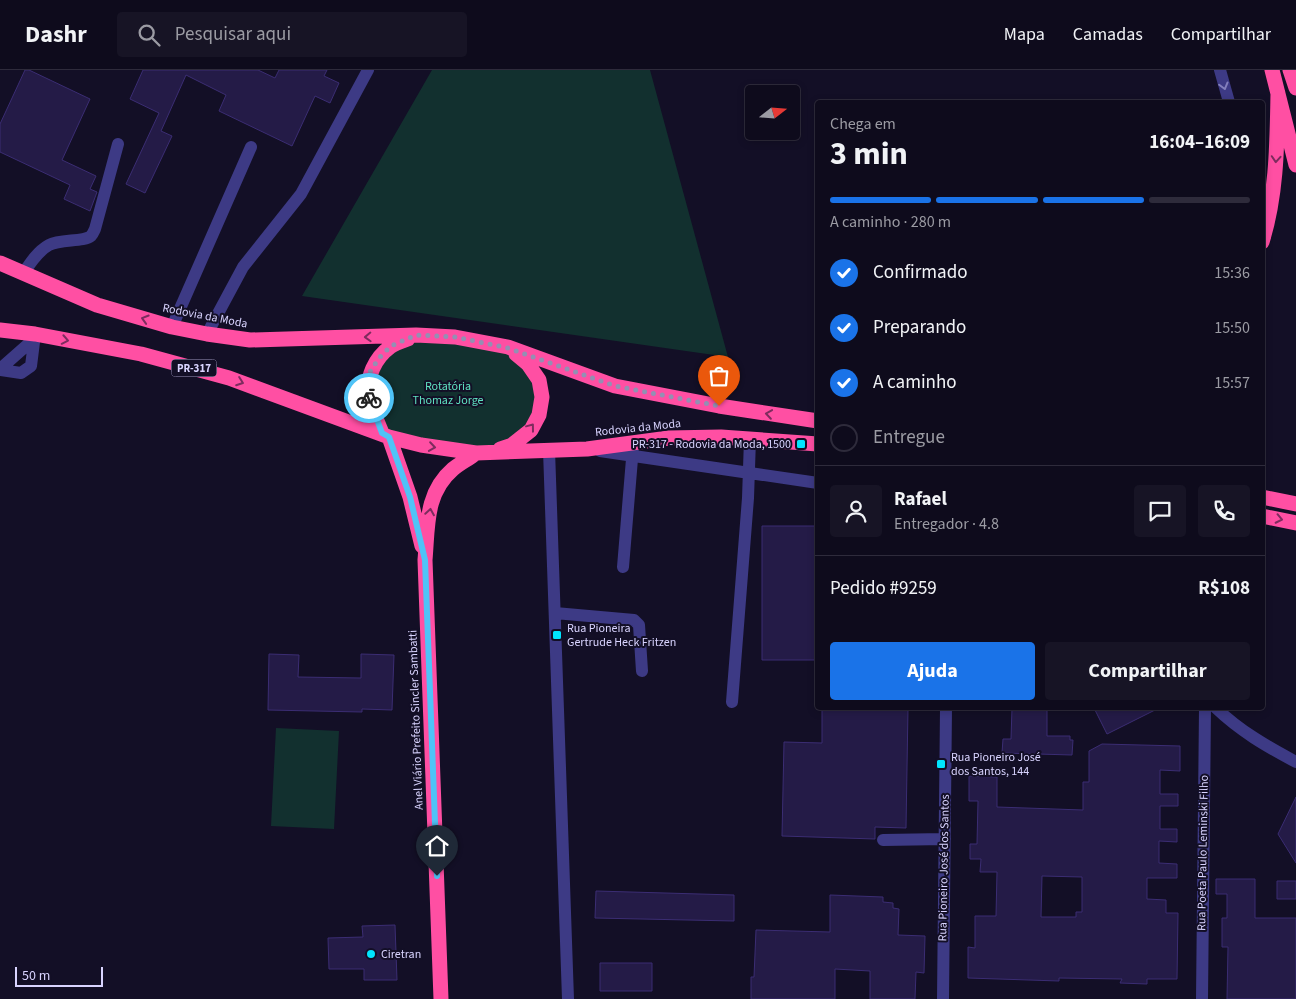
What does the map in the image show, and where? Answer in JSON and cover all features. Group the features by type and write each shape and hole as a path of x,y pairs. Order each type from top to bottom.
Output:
{"highway":[{"path":"1272,70 1296,165"},
{"path":"1290,70 1296,88"},
{"path":"1265,230 1272,201 1277,157 1278,93"},
{"name":"Rodovia da Moda","path":"0,263 97,304 172,327 207,334 250,340 416,335"},
{"name":"PR-317","path":"0,330 141,354 229,378 385,435 421,446 476,454 491,453"},
{"path":"385,435 369,396 368,383 370,372 379,358 391,346 416,335 455,337 508,348 528,364 539,380 542,397 539,415 531,430 512,444 491,453"},
{"name":"Rodovia da Moda","path":"508,348 615,386 719,406 815,421"},
{"name":"Anel Viário Prefeito Sincler Sambatti","path":"385,435 410,497 425,560"},
{"name":"Rodovia da Moda","path":"491,453 587,448 633,449 669,438 721,437 815,444"},
{"name":"Anel Viário Prefeito Sincler Sambatti","path":"441,999 425,560 430,507 438,487 453,470 476,454"},
{"path":"1265,498 1296,504"},
{"path":"1265,517 1296,523"}],"street":[{"path":"207,334 243,267 301,194 368,70"},
{"path":"1220,70 1228,100"},
{"path":"23,274 32,260 48,245 91,236 95,229 118,144"},
{"path":"172,327 251,148"},
{"path":"0,370 21,372 31,366 35,336"},
{"path":"0,370 35,336"},
{"path":"732,702 750,473 750,439"},
{"path":"623,567 633,449 750,473 815,483"},
{"path":"549,450 568,999"},
{"path":"555,613 634,620 639,625 642,671"},
{"name":"Rua Pioneiro José dos Santos","path":"943,999 946,710"},
{"name":"Rua Poeta Paulo Leminski Filho","path":"1202,999 1205,710"},
{"path":"1218,710 1258,742 1296,762"},
{"path":"882,840 945,840"}],"green space":[{"path":"432,70 650,70 728,357 302,296"},
{"name":"Rotatória Thomaz Jorge","path":"416,335 508,347 528,364 539,415 491,453 389,437 372,406 379,358"},
{"path":"276,728 339,731 334,829 271,826"}],"building":[{"path":"25,70 29,70 90,99 62,160 96,176 90,189 97,192 90,211 64,199 70,185 0,152 0,124"},
{"path":"143,70 258,70 275,78 279,70 327,70 324,76 339,83 330,103 315,96 292,146 219,111 226,95 186,75 161,131 172,136 145,193 126,184 159,113 130,99"},
{"path":"762,526 815,526 815,660 762,660"},
{"path":"269,654 299,655 298,677 361,678 361,654 394,655 392,710 362,709 362,712 268,710"},
{"path":"822,710 908,710 906,828 875,827 875,839 782,836 784,742 822,743"},
{"path":"1012,710 1047,710 1047,736 1070,736 1070,740 1073,740 1072,755 1002,753 1003,739 1011,739"},
{"path":"1095,710 1155,710 1107,734"},
{"path":"1102,744 1180,746 1180,771 1160,770 1160,794 1178,794 1178,806 1160,806 1160,829 1177,829 1177,842 1159,841 1159,863 1177,864 1177,878 1147,878 1147,899 1166,900 1166,913 1178,913 1177,979 1147,979 1147,984 1120,983 1122,979 1059,978 1059,981 968,978 968,947 975,948 975,916 996,916 997,872 980,872 981,859 970,859 970,844 977,844 978,801 969,801 969,776 997,777 997,807 1083,810 1083,782 1089,782 1089,751","holes":["1042,876 1082,877 1082,912 1076,912 1076,917 1041,917"]},
{"path":"1296,797 1296,863 1278,834"},
{"path":"1216,879 1255,879 1255,918 1296,918 1296,999 1227,999 1228,947 1222,947 1222,918 1227,918 1227,894 1216,894"},
{"path":"1277,881 1296,881 1296,899 1277,899"},
{"path":"596,891 734,895 734,921 595,918"},
{"path":"830,895 883,897 883,902 893,903 893,908 899,909 898,935 925,936 924,973 916,972 915,999 870,999 870,971 835,969 835,999 751,999 751,977 754,977 756,930 830,932"},
{"path":"395,925 397,980 364,980 364,969 329,969 328,938 363,937 362,926"},
{"path":"600,963 652,963 652,991 600,991"}],"way so far":[{"path":"369,398 368,383 370,372 379,358 391,346 416,335 455,337 508,348 615,386 719,406"}],"place":[{"name":"PR-317 - Rodovia da Moda, 1500","path":"801,444"},
{"name":"Rua Pioneira Gertrude Heck Fritzen","path":"557,635"},
{"name":"Rua Pioneiro José dos Santos, 144","path":"941,764"},
{"name":"Ciretran","path":"371,954"}],"route":[{"path":"369,398 382,433 389,437 410,497 425,560 437,876"}]}
